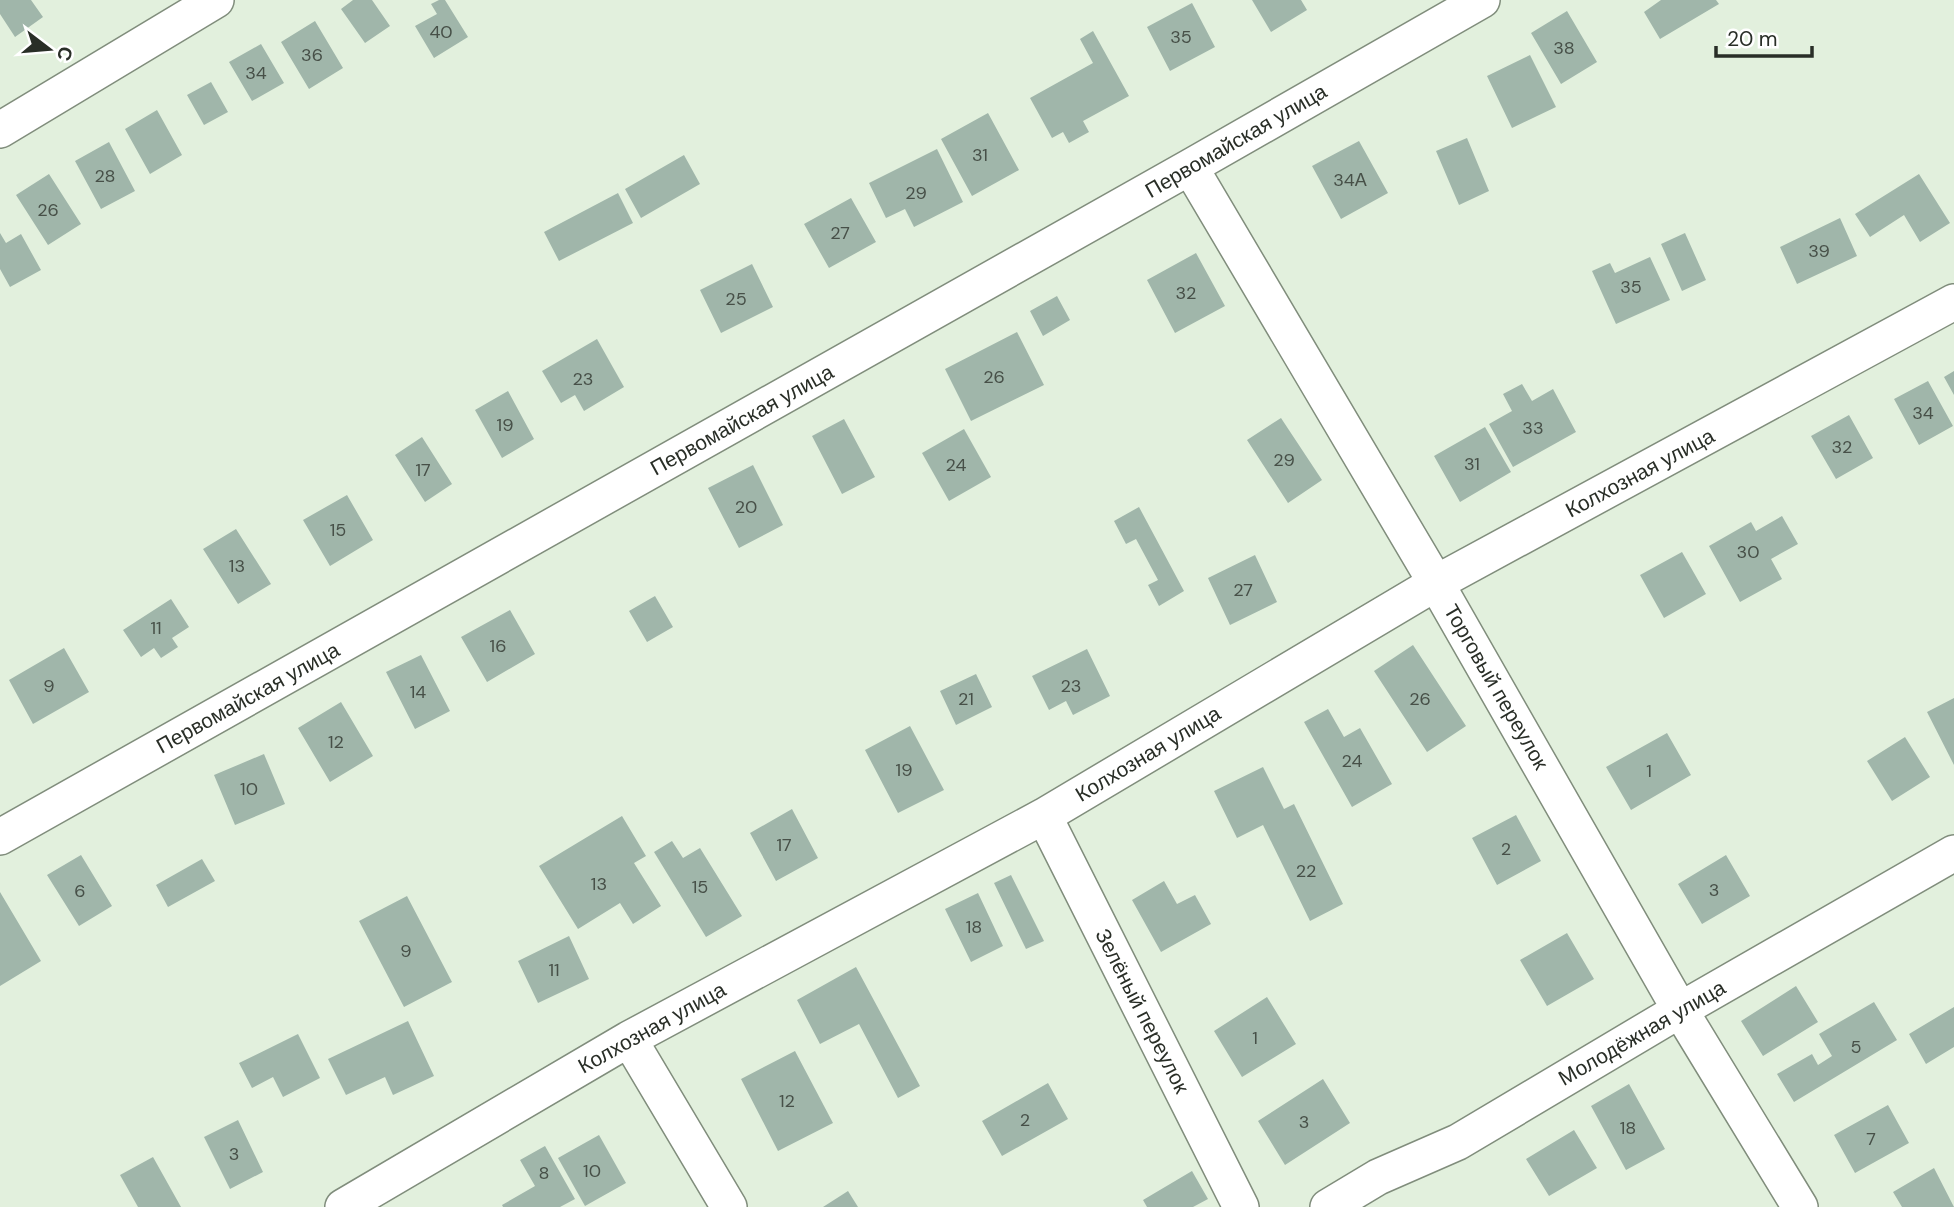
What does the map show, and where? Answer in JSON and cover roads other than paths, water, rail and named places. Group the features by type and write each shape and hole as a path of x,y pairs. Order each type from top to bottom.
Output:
{"street":[{"path":"0,130 216,0"},
{"name":"Первомайская улица","path":"0,837 1482,0"},
{"name":"Торговый переулок","path":"1190,167 1436,583 1680,1010 1800,1207"},
{"name":"Колхозная улица","path":"343,1207 629,1039 1044,816 1436,583 1954,302"},
{"name":"Зелёный переулок","path":"1044,816 1241,1207"},
{"name":"Молодёжная улица","path":"1328,1207 1378,1177 1458,1142 1680,1010 1954,853"},
{"path":"629,1039 729,1207"}]}
